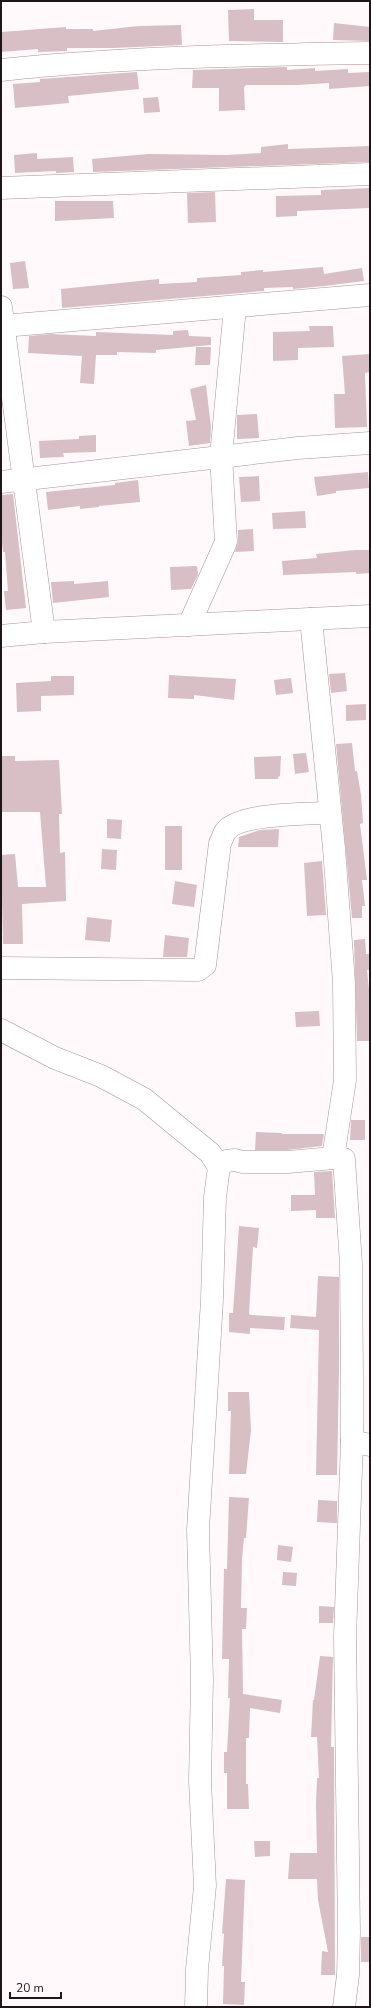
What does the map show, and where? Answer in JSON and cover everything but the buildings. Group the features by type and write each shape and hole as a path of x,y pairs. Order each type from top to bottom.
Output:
{"street":[{"path":"1,70 79,62 192,56 370,53"},
{"path":"1,188 370,174"},
{"path":"44,632 2,316 235,307 370,295"},
{"path":"189,625 226,542 221,456 235,307"},
{"path":"1,482 221,456 298,448 370,443"},
{"path":"1,636 44,632 370,616"},
{"path":"311,619 330,813 344,983 345,1080 333,1158"},
{"path":"1,968 198,970 205,965 220,843 225,831 238,823 256,817 330,813"},
{"path":"1,1030 55,1058 101,1076 144,1099 210,1153 219,1167"},
{"path":"196,2007 197,1969 205,1886 200,1781 202,1679 198,1530 212,1300 215,1197 219,1167 226,1160 242,1162 288,1162 333,1158 344,1159 361,1443 344,1637 349,1839 348,1974 344,2007"}]}
